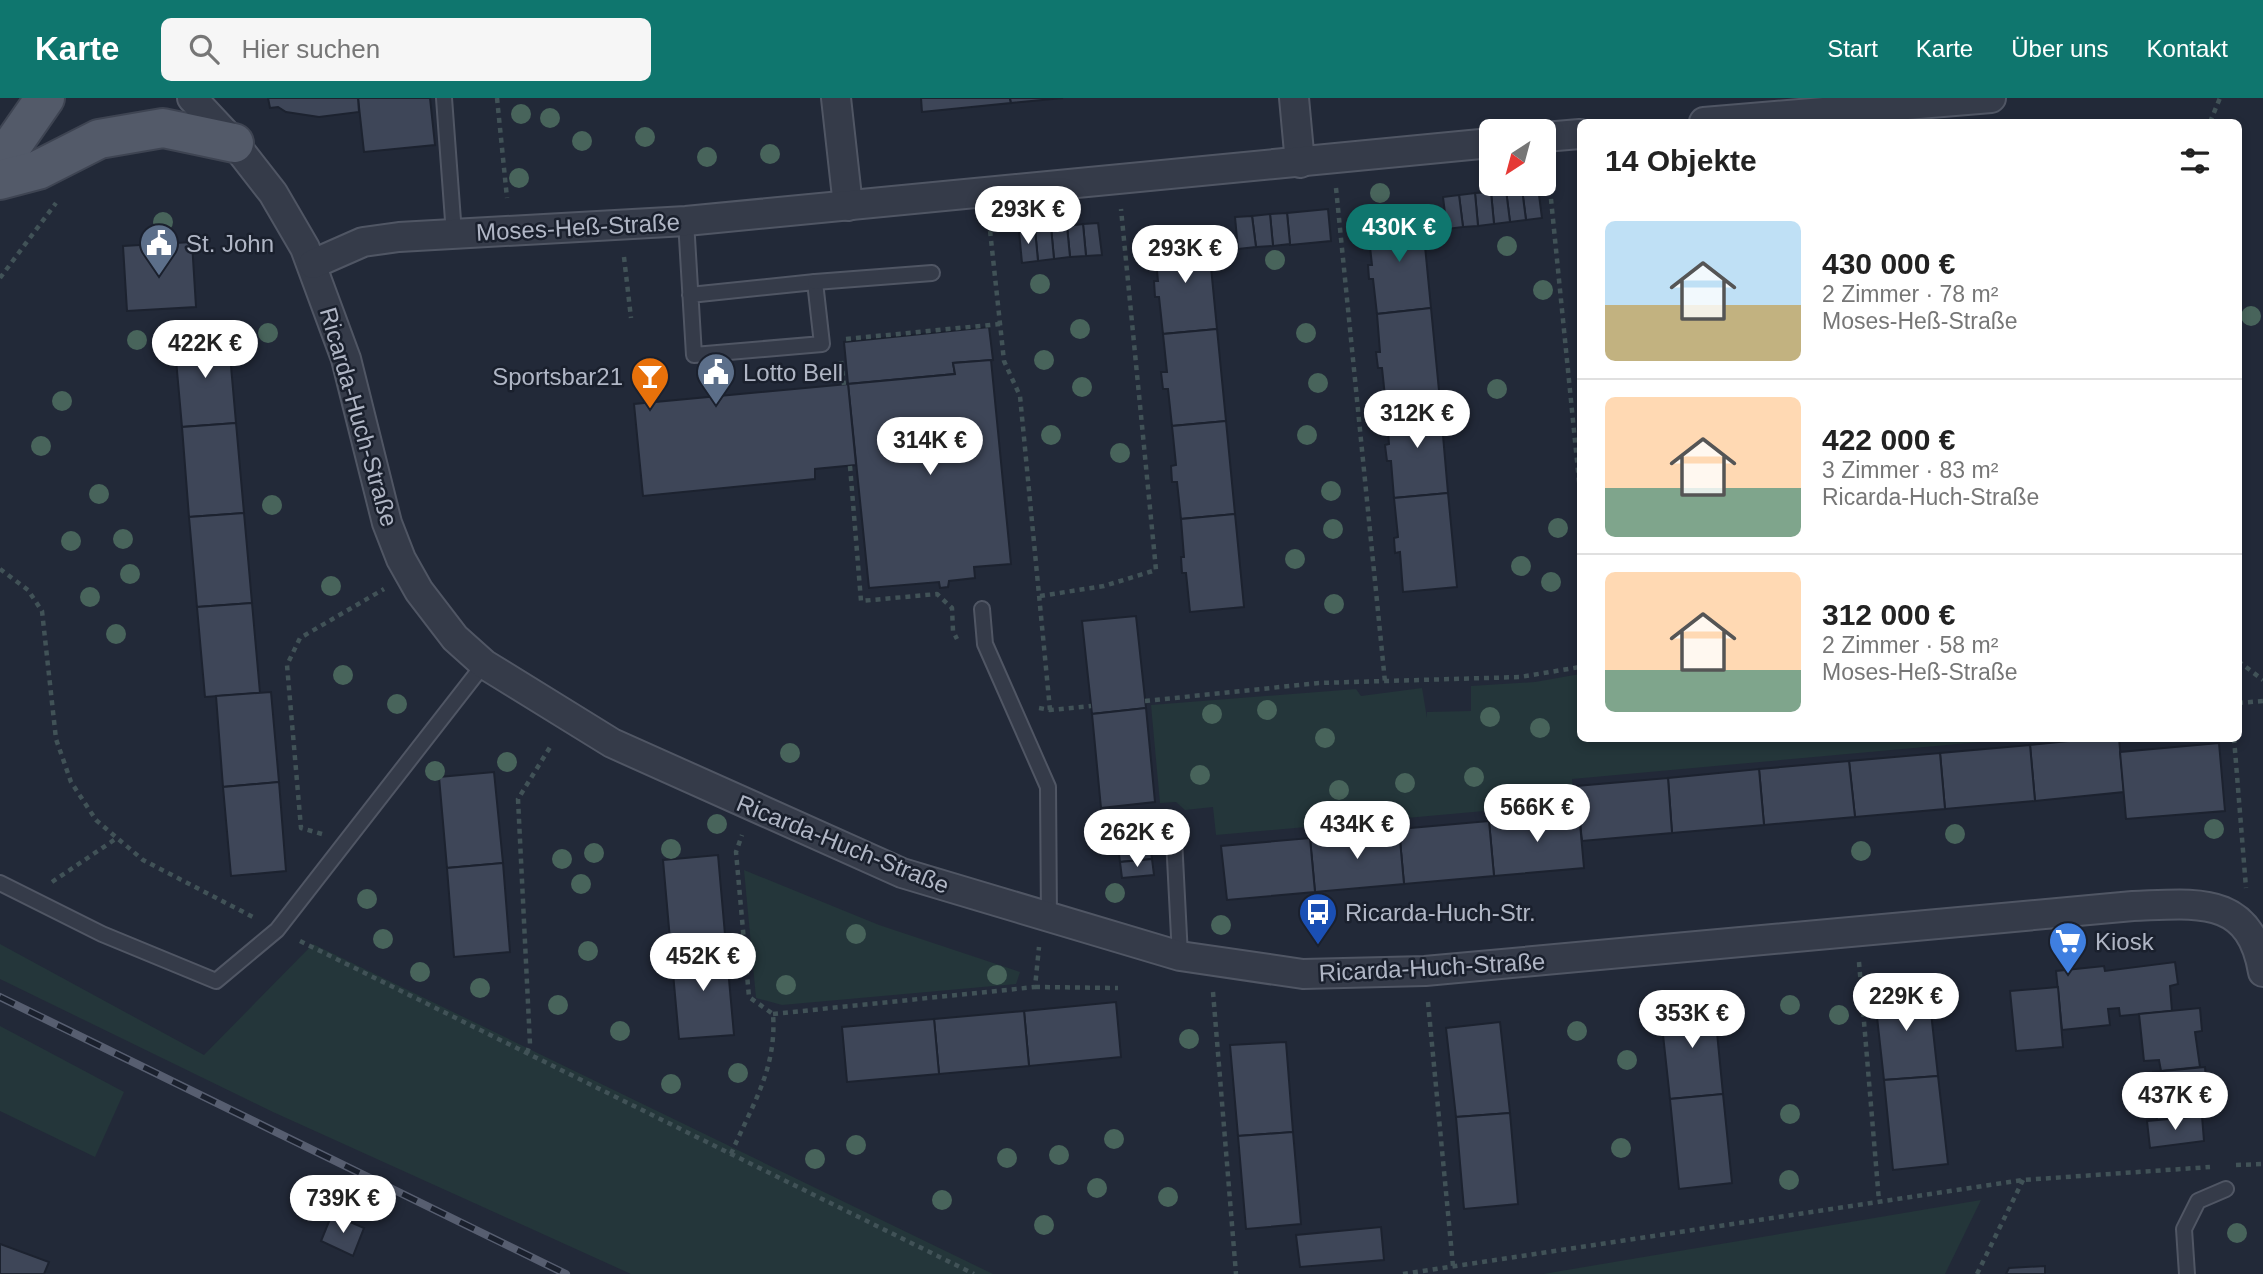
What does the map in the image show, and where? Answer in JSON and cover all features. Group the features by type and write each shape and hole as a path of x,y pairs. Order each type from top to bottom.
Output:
{"main road":[{"path":"0,163 45,98"},
{"path":"0,180 38,170 99,139 137,132 163,128 234,142"}],"street":[{"name":"Ricarda-Huch-Straße","path":"191,98 234,142 273,192 313,264 346,359 387,523 409,574 455,638 484,664 612,743 902,873 1180,956 1303,974 1425,971 2186,904 2210,907 2257,927"},
{"path":"836,98 848,206"},
{"path":"1294,98 1300,163"},
{"path":"1715,119 1756,108 1991,98"},
{"path":"1556,136 1577,134"},
{"name":"Moses-Heß-Straße","path":"313,264 363,242 510,230 686,221 1479,144"},
{"path":"2257,927 2263,972"}],"lane":[{"path":"444,98 454,234"},
{"path":"686,221 694,355 822,344 815,282"},
{"path":"690,295 932,273"},
{"path":"982,609 985,644 1048,787 1049,919"},
{"path":"0,883 102,934 216,981 277,930 484,664"},
{"path":"1173,818 1180,956"},
{"path":"2187,1274 2184,1228 2198,1200 2226,1189"}],"path":[{"path":"497,98 510,230"},
{"path":"2211,119 2220,98"},
{"path":"1333,159 1385,682"},
{"path":"1040,596 1104,586 1156,570 1119,180"},
{"path":"986,192 1004,361 1020,396 1051,710 1091,706"},
{"path":"1550,196 1577,462"},
{"path":"625,267 631,318"},
{"path":"840,350 842,339 1000,324"},
{"path":"850,466 861,601 937,594 952,608 953,631 959,643"},
{"path":"0,569 28,590 42,611 56,739 72,782 96,820 143,860 277,930 974,1274"},
{"path":"346,841 300,828 287,665 300,639 409,574"},
{"path":"2242,664 2263,680"},
{"path":"1145,701 1276,686 1520,677 1577,668"},
{"path":"2242,703 2263,701"},
{"path":"527,1053 530,1044 519,799 569,716"},
{"path":"2234,742 2240,835 2257,927"},
{"path":"753,808 736,852 749,997 773,1014 1035,987 1118,988"},
{"path":"29,898 117,838"},
{"path":"1035,987 1037,953 1049,919"},
{"path":"1856,932 1879,1202"},
{"path":"1210,961 1236,1274"},
{"path":"1425,971 1453,1266"},
{"path":"730,1154 770,1065 775,1043 773,1014"},
{"path":"2228,1166 2263,1164"},
{"path":"1403,1274 2023,1180 2214,1167"},
{"path":"1977,1274 2023,1180"}],"shaded area":[{"path":"1577,675 1577,742 1980,742 1572,779 1574,803 1216,835 1213,807 1185,810 1176,802 1160,803 1151,705 1356,689 1361,696 1422,688 1427,718 1427,712 1471,711 1471,686 1535,682"},
{"path":"744,870 879,925 1020,972 1016,984 782,1005 756,998"},
{"path":"0,944 204,1055 313,944 993,1274 631,1274 273,1112 0,979"},
{"path":"0,1026 124,1092 95,1157 0,1111"},
{"path":"1981,1200 1945,1274 1543,1274"}],"building":[{"path":"268,98 358,98 359,112 319,117 286,112 278,107 270,108"},
{"path":"358,98 430,98 435,145 364,152"},
{"path":"921,98 1010,98 1011,103 922,112"},
{"path":"1010,98 1063,98 1011,103"},
{"path":"1475,193 1479,193 1479,196 1491,196 1494,224 1478,226"},
{"path":"1475,193 1478,226 1463,227 1459,195"},
{"path":"1459,195 1463,227 1447,229 1443,197"},
{"path":"1491,196 1507,196 1510,222 1494,224"},
{"path":"1507,196 1523,196 1526,220 1510,222"},
{"path":"1523,196 1539,196 1542,218 1526,220"},
{"path":"1328,209 1331,241 1290,245 1287,213"},
{"path":"1287,213 1290,244 1273,246 1270,214"},
{"path":"1270,214 1273,246 1256,247 1252,216"},
{"path":"1422,215 1431,308 1377,314 1373,279 1369,279 1368,265 1372,265 1367,220"},
{"path":"1252,216 1256,247 1238,249 1235,217"},
{"path":"1098,223 1102,255 1086,256 1083,224"},
{"path":"1083,224 1086,256 1070,257 1067,226"},
{"path":"1067,226 1070,257 1054,259 1051,227"},
{"path":"1051,227 1054,259 1038,261 1035,229"},
{"path":"1035,229 1038,261 1022,263 1019,231"},
{"path":"1208,236 1217,329 1163,334 1159,297 1155,297 1154,281 1158,281 1154,241"},
{"name":"St. John","path":"192,242 196,307 127,311 123,246"},
{"path":"1431,308 1440,401 1386,406 1382,368 1378,368 1376,352 1380,352 1377,314"},
{"path":"989,327 993,360 953,363 955,374 848,384 844,342"},
{"path":"1217,329 1226,421 1172,426 1168,389 1163,389 1161,372 1167,372 1163,334"},
{"path":"228,332 236,423 182,427 174,337"},
{"path":"991,360 1011,564 974,567 975,578 949,581 948,587 940,588 939,582 869,588 848,384 955,374 953,363"},
{"path":"848,384 856,465 815,469 815,479 643,496 634,404"},
{"path":"1440,401 1448,493 1394,498 1391,461 1387,461 1385,445 1389,444 1386,406"},
{"path":"1226,421 1235,514 1181,519 1177,482 1172,482 1171,466 1176,465 1172,426"},
{"path":"236,423 244,513 189,517 182,427"},
{"path":"1448,493 1457,587 1403,592 1400,552 1395,553 1394,538 1398,537 1394,498"},
{"path":"244,513 252,603 197,607 189,517"},
{"path":"1235,514 1244,607 1190,612 1186,573 1182,573 1181,557 1184,557 1181,519"},
{"path":"252,603 260,693 205,697 197,607"},
{"path":"1136,616 1146,708 1092,714 1082,621"},
{"path":"271,692 279,782 223,787 216,696"},
{"path":"1146,708 1155,802 1101,808 1092,714"},
{"path":"2119,742 2124,792 2035,801 2030,745"},
{"path":"2219,743 2225,811 2126,819 2120,752"},
{"path":"2030,745 2035,801 1945,809 1940,753"},
{"path":"1940,753 1945,809 1855,817 1849,761"},
{"path":"1849,761 1855,817 1764,825 1759,769"},
{"path":"1759,769 1764,825 1672,833 1668,778"},
{"path":"494,772 503,863 447,868 439,777"},
{"path":"1668,778 1672,833 1582,841 1576,786"},
{"path":"279,782 286,871 231,876 223,787"},
{"path":"1147,812 1149,828 1117,830 1115,815"},
{"path":"1579,812 1584,868 1494,876 1489,821"},
{"path":"1489,821 1494,876 1404,884 1399,829"},
{"path":"1149,828 1150,844 1118,846 1117,830"},
{"path":"1399,829 1404,884 1315,892 1310,838"},
{"path":"1310,838 1315,892 1227,900 1221,846"},
{"path":"1150,844 1152,859 1120,862 1118,846"},
{"path":"718,855 726,946 671,951 663,860"},
{"path":"1152,859 1154,875 1122,878 1120,862"},
{"path":"503,863 510,952 454,957 447,868"},
{"path":"726,946 734,1035 679,1039 671,951"},
{"path":"2175,962 2178,984 2170,986 2172,1011 2120,1016 2119,1008 2108,1009 2110,1025 2062,1030 2056,971 2104,966 2105,971"},
{"path":"1928,985 1938,1076 1884,1080 1874,990"},
{"path":"2058,987 2063,1047 2016,1051 2010,991"},
{"path":"1116,1002 1121,1057 1029,1066 1024,1011"},
{"path":"1714,1002 1723,1094 1670,1099 1660,1007"},
{"path":"2200,1008 2202,1031 2195,1032 2200,1067 2161,1071 2159,1060 2144,1061 2139,1014"},
{"path":"1024,1011 1029,1066 939,1074 934,1019"},
{"path":"934,1019 939,1074 847,1082 842,1027"},
{"path":"1500,1022 1510,1113 1456,1117 1446,1028"},
{"path":"1286,1042 1293,1132 1238,1136 1230,1045"},
{"path":"2205,1067 2207,1092 2213,1091 2215,1115 2157,1120 2153,1072"},
{"path":"1938,1076 1948,1164 1893,1170 1884,1080"},
{"path":"1723,1094 1732,1183 1679,1189 1670,1099"},
{"path":"1510,1113 1518,1204 1464,1209 1456,1117"},
{"path":"2202,1116 2204,1141 2150,1148 2147,1121"},
{"path":"1293,1132 1301,1224 1246,1229 1238,1136"},
{"path":"332,1214 364,1228 353,1256 321,1241"},
{"path":"1381,1227 1384,1260 1300,1267 1296,1235"},
{"path":"0,1244 49,1262 44,1274 0,1274"},
{"path":"2045,1266 2045,1274 2006,1274 2009,1268"}],"railway":[{"path":"0,997 566,1274"}],"place":[{"name":"St. John","path":"159,277"},
{"name":"Lotto Bell","path":"716,406"},
{"name":"Sportsbar21","path":"650,410"},
{"name":"Ricarda-Huch-Str.","path":"1318,946"},
{"name":"Kiosk","path":"2068,975"}]}
